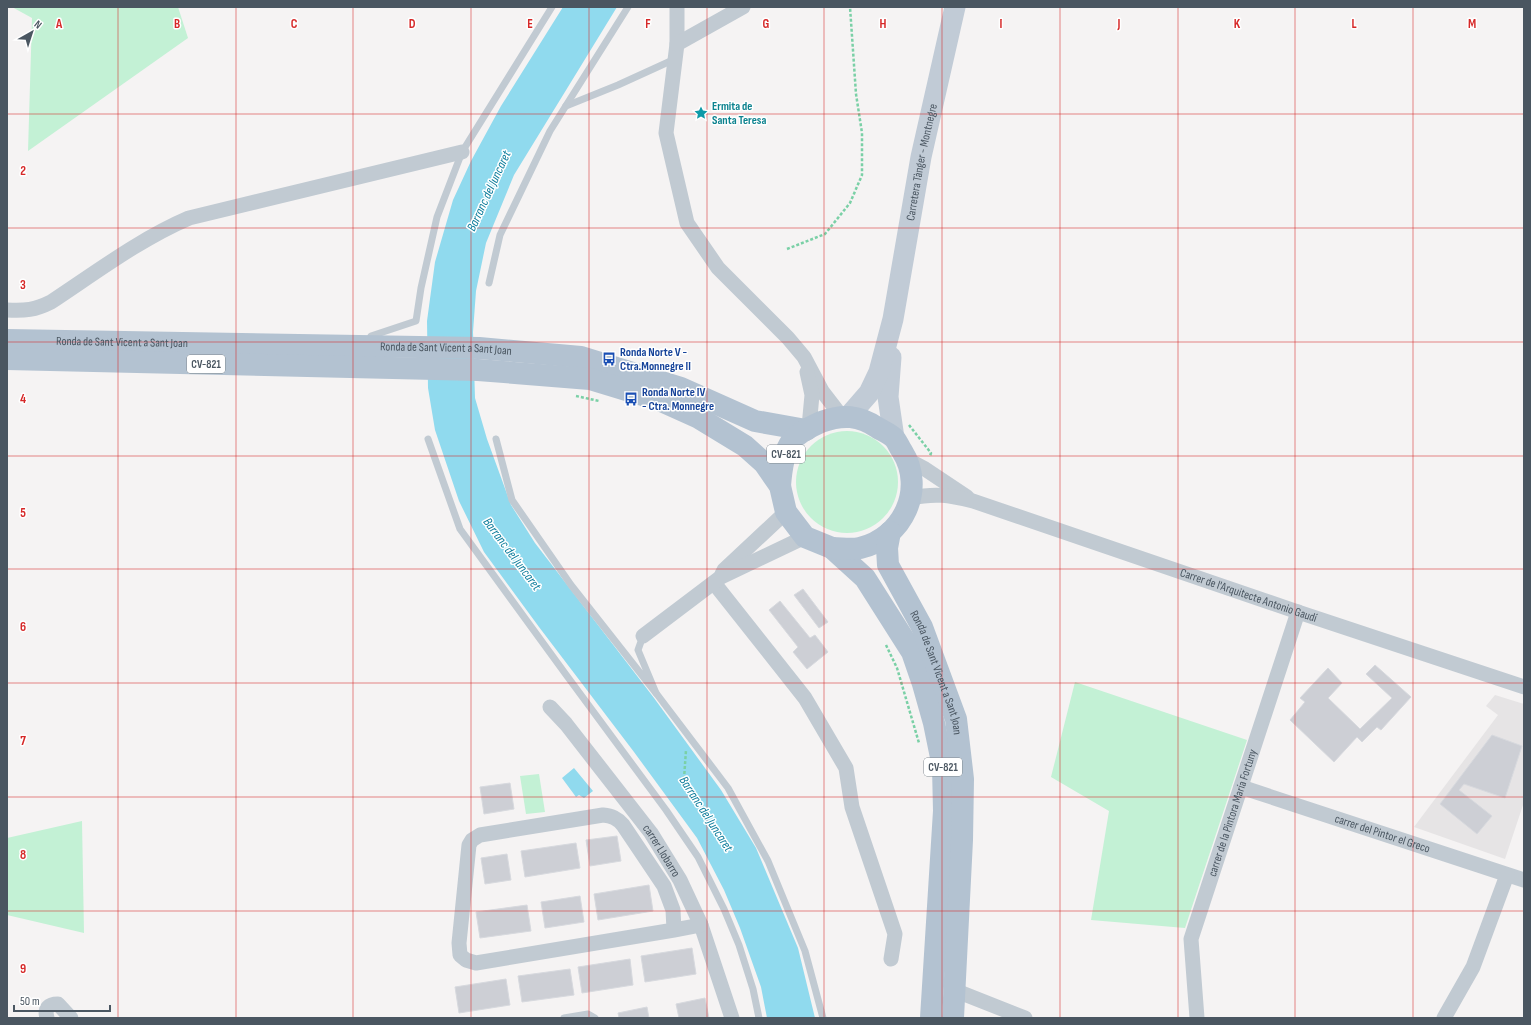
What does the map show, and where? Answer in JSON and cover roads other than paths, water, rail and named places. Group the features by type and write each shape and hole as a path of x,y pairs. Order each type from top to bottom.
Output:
{"main road":[{"name":"Ronda de Sant Vicent a Sant Joan","path":"7,340 380,341 581,357 681,388 755,421 808,428"},
{"name":"Ronda de Sant Vicent a Sant Joan","path":"7,360 478,370 590,379 659,400 699,418 745,446 764,463 780,486"},
{"name":"Ronda de Sant Vicent a Sant Joan","path":"931,1018 944,811 943,767 935,728 923,684 912,652 865,578 832,548 805,537 786,512 780,486 782,464 791,442 808,428 826,420 846,416 868,421 894,438 908,460 912,483 909,505 900,522 890,532 887,548 888,565 922,627 956,719 963,779 962,840 953,1018"},
{"name":"CV-821","path":"832,548 859,548 881,540 890,532"}],"street":[{"path":"677,7 676,59 666,133 687,223 718,268 788,338 804,357 822,391 846,416"},
{"path":"677,44 743,7"},
{"name":"Carretera Tànger - Montnegre","path":"846,416 869,393 880,372 893,318 921,157 955,7"},
{"path":"7,310 32,310 51,302 134,247 174,224 189,218 462,152"},
{"name":"Carretera Tànger - Montnegre","path":"893,318 888,397 894,438"},
{"path":"804,357 812,395 808,428"},
{"name":"Carrer de l'Arquitecte Antonio Gaudí","path":"908,460 925,469 973,502"},
{"name":"Carrer de l'Arquitecte Antonio Gaudí","path":"910,498 929,495 948,496 973,502 1298,612 1524,686"},
{"path":"717,580 724,570 786,512"},
{"path":"643,636 717,580 805,537"},
{"path":"717,580 805,698 846,768 852,807 895,934 892,959"},
{"name":"carrer de la Pintora María Fortuny","path":"1197,1018 1191,939 1298,612"},
{"name":"carrer Llobarro","path":"550,707 575,735 651,833 680,880 702,925 732,1018"},
{"name":"carrer del Pintor el Greco","path":"1241,787 1524,880"},
{"path":"674,930 673,910 664,886 623,825 617,819 610,816 603,815 480,835 472,840 469,845 459,943 460,955 466,960 476,963 674,930 702,925"},
{"path":"1444,1018 1473,967 1507,875"},
{"path":"954,990 1025,1018"},
{"path":"47,1018 45,1013 52,1004 58,1004 71,1018"}],"lane":[{"path":"380,341 416,321 421,288 437,216 462,152 552,7"},
{"path":"489,283 500,235 550,131 628,7"},
{"path":"566,106 618,86 676,59"},
{"path":"428,439 460,529 666,810 698,857 724,909 739,945 753,988 759,1018"},
{"path":"496,439 512,500 571,585 728,788 768,861 805,951 823,1018"},
{"path":"643,636 638,650 656,693"},
{"path":"564,1018 588,1014 595,1018"}],"water":[{"name":"Barranc del Juncaret","path":"563,7 617,7 514,175 486,243 476,291 473,332 475,398 487,439 511,505 535,543 654,698 721,790 756,848 798,948 815,1018 767,1018 761,987 740,928 724,890 697,838 484,552 459,501 435,430 428,388 427,321 435,262 453,200 471,161 501,106"},
{"path":"574,768 593,791 584,798 579,795 576,797 562,778"}],"place":[{"name":"Ermita de Santa Teresa","path":"701,113"},
{"name":"Ronda Norte V - Ctra.Monnegre II","path":"609,359"},
{"name":"Ronda Norte IV - Ctra. Monnegre","path":"631,399"}]}
